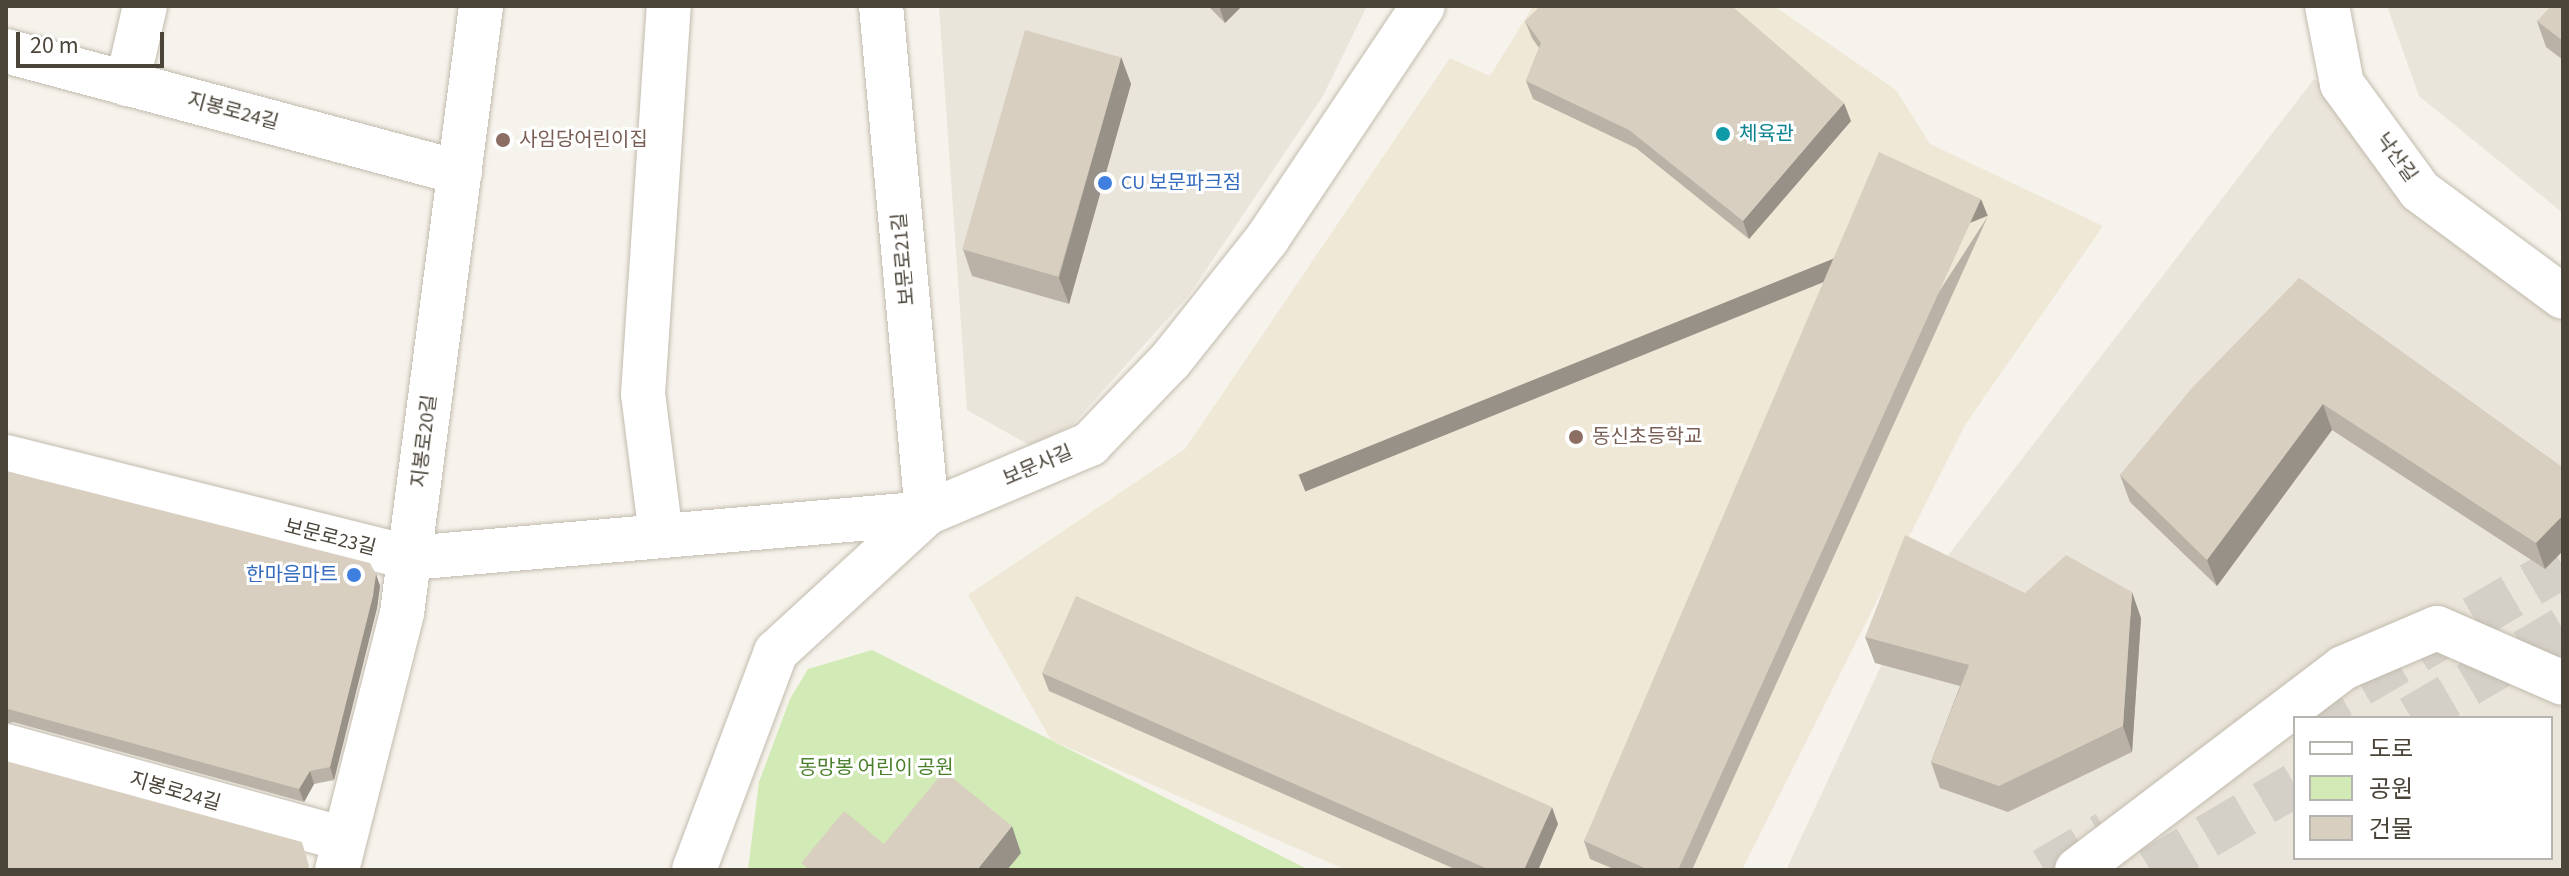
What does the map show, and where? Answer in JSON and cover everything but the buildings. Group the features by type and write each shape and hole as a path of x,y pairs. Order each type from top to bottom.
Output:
{"street":[{"path":"127,84 145,6"},
{"name":"지봉로20길","path":"340,855 402,613 481,6"},
{"path":"661,536 643,394 669,6"},
{"name":"보문로21길","path":"881,6 927,513"},
{"name":"보문사길","path":"694,870 776,652 927,513 1090,444 1170,361 1267,239 1423,6"},
{"name":"낙산길","path":"2327,6 2342,84 2420,191 2563,297"},
{"name":"지봉로24길","path":"6,51 460,173"},
{"name":"보문로23길","path":"6,457 410,558 927,513"},
{"path":"2077,870 2343,668 2437,628 2563,683"},
{"name":"지봉로24길","path":"6,746 340,855"}],"shaded area":[{"path":"939,6 1367,6 1323,96 1189,295 1072,425 1031,446 967,410"},
{"name":"동신초등학교","path":"1533,6 1774,6 1896,90 1930,144 2103,226 1965,425 1742,870 1346,870 1051,740 968,595 1185,449 1450,58 1490,76"},
{"path":"2387,6 2563,6 2563,213 2419,96"},
{"path":"2314,79 2563,276 2563,870 1786,870 1909,606"}],"green space":[{"name":"동망봉 어린이 공원","path":"872,650 1309,870 748,870 759,782 790,699 808,669"}],"tunnel":[{"path":"2306,716 2563,566"},
{"path":"2414,716 2563,629"},
{"path":"2150,870 2293,786"},
{"path":"2044,870 2107,833"}],"place":[{"name":"체육관","path":"1723,134"},
{"name":"사임당어린이집","path":"503,140"},
{"name":"CU 보문파크점","path":"1105,183"},
{"name":"동신초등학교","path":"1576,437"},
{"name":"한마음마트","path":"354,575"}]}
